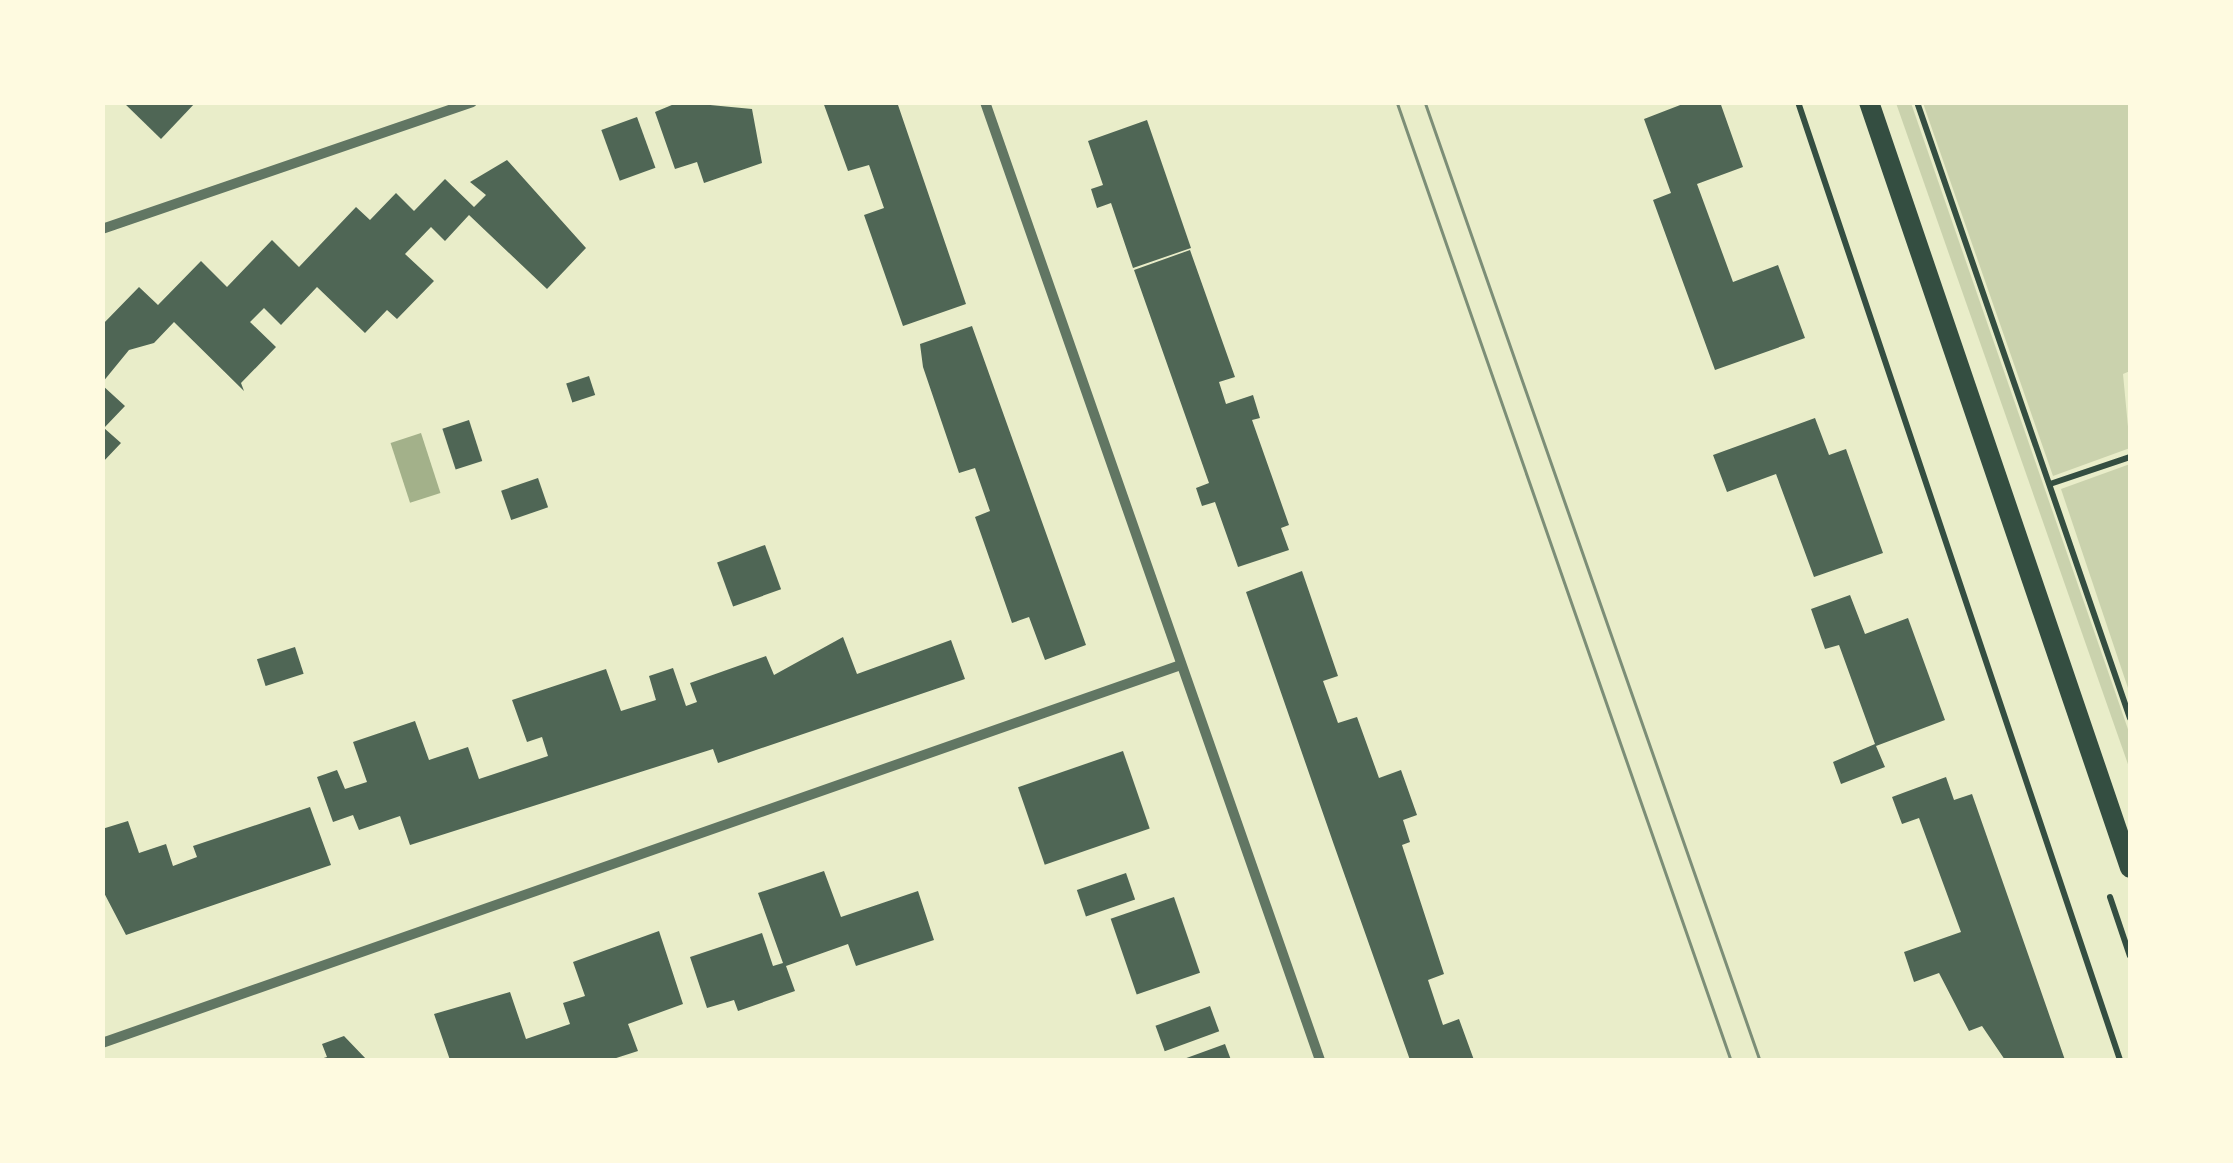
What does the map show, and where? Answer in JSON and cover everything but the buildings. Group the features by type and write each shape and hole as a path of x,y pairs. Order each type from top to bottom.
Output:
{"main road":[{"path":"1868,102 2130,868"}],"street":[{"path":"102,230 472,102"},
{"path":"985,102 1178,666 1320,1060"},
{"path":"102,1043 1178,666"}],"path":[{"path":"1798,102 2120,1060"},
{"path":"1917,102 2130,718"},
{"path":"2050,484 2130,457"}],"shaded area":[{"path":"1896,103 1911,103 2130,735 2130,770"},
{"path":"1923,103 2130,103 2130,371 2123,374 2130,448 2053,476"},
{"path":"421,433 440,493 410,503 391,443"},
{"path":"2130,464 2130,694 2061,489"}],"tram line":[{"path":"1397,102 1731,1060"},
{"path":"1425,102 1760,1060"}]}
